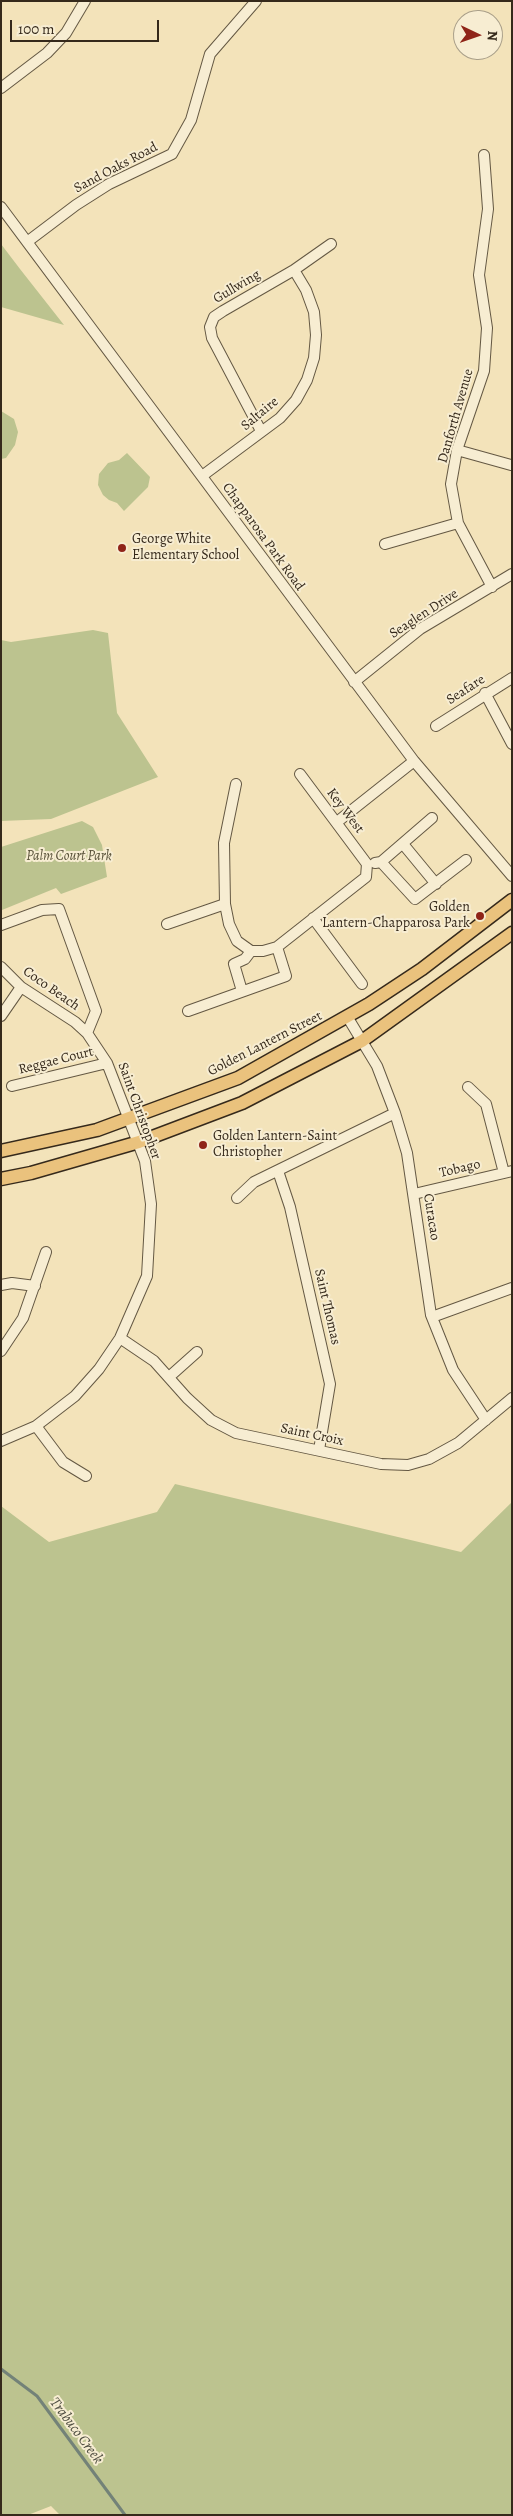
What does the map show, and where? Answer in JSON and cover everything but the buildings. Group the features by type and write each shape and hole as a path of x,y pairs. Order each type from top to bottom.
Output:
{"main road":[{"name":"Golden Lantern Street","path":"1,1150 60,1140 130,1119 238,1078 348,1018 422,969 512,900"},
{"path":"1,1180 138,1142 242,1103 362,1042 512,933"}],"street":[{"path":"1,88 47,54 66,33 85,1"},
{"name":"Sand Oaks Road","path":"27,242 76,205 109,184 172,154 192,120 210,54 256,1"},
{"name":"Danforth Avenue","path":"484,155 488,209 479,276 487,328 484,371 457,450 452,484 458,523 492,587"},
{"name":"Chapparosa Park Road","path":"1,207 414,761 512,876"},
{"name":"Gullwing","path":"262,431 212,338 210,327 214,317 223,310 294,270 331,244"},
{"name":"Saltaire","path":"202,476 280,418 296,400 307,380 314,358 316,335 314,312 306,290 294,270"},
{"path":"457,450 511,465"},
{"path":"385,544 458,523"},
{"name":"Seaglen Drive","path":"354,682 420,629 512,574"},
{"name":"Seafare","path":"436,726 485,693 512,678"},
{"path":"485,693 512,744"},
{"path":"337,822 414,761"},
{"name":"Key West","path":"300,774 367,864"},
{"path":"236,784 224,843 225,904 237,941 250,951 263,951 276,947 366,877 367,864 381,862 432,818"},
{"path":"403,844 436,884"},
{"path":"381,862 415,899 466,860"},
{"path":"167,924 225,904"},
{"path":"1,925 42,910 59,909 96,1011 87,1033"},
{"path":"313,918 362,984"},
{"path":"188,1011 286,976 276,947"},
{"path":"242,991 234,964 245,959 250,951"},
{"name":"Coco Beach","path":"1,967 21,987 75,1022 87,1033"},
{"path":"1,1016 21,987"},
{"name":"Curacao","path":"348,1018 377,1066 395,1113 407,1153 432,1317 453,1370 486,1420"},
{"name":"Saint Christopher","path":"1,1441 36,1426 75,1396 99,1369 120,1338 146,1276 151,1204 146,1161 107,1063 87,1033"},
{"name":"Reggae Court","path":"12,1086 107,1063"},
{"path":"468,1087 486,1104 508,1172"},
{"path":"237,1198 254,1182 395,1113"},
{"name":"Saint Thomas","path":"278,1171 290,1207 330,1384 319,1450"},
{"name":"Tobago","path":"414,1194 508,1172"},
{"path":"1,1351 23,1318 46,1252"},
{"path":"1,1285 12,1283 35,1286"},
{"path":"432,1317 512,1288"},
{"name":"Saint Croix","path":"120,1338 154,1361 187,1398 211,1420 219,1424 236,1432 381,1464 408,1465 429,1459 458,1444 512,1398"},
{"path":"170,1377 197,1352"},
{"path":"36,1426 64,1462 86,1476"}],"green space":[{"path":"1,244 20,269 64,325 1,307"},
{"path":"1,411 14,419 18,432 15,445 6,458 1,459"},
{"path":"127,453 150,477 148,487 124,511 117,503 103,495 98,485 99,474 108,463 119,460"},
{"path":"93,630 108,633 117,713 158,777 51,819 1,821 1,640 11,642"},
{"name":"Palm Court Park","path":"82,821 93,827 102,845 107,877 61,894 56,888 2,910 1,847"},
{"path":"175,1484 461,1552 512,1502 512,2515 60,2515 51,2506 28,2515 1,2515 1,1506 49,1542 157,1512"}],"waterway":[{"name":"Trabuco Creek","path":"1,2369 37,2396 125,2515"}],"place":[{"name":"George White Elementary School","path":"122,548"},
{"name":"Golden Lantern-Chapparosa Park","path":"480,916"},
{"name":"Golden Lantern-Saint Christopher","path":"203,1145"}]}
